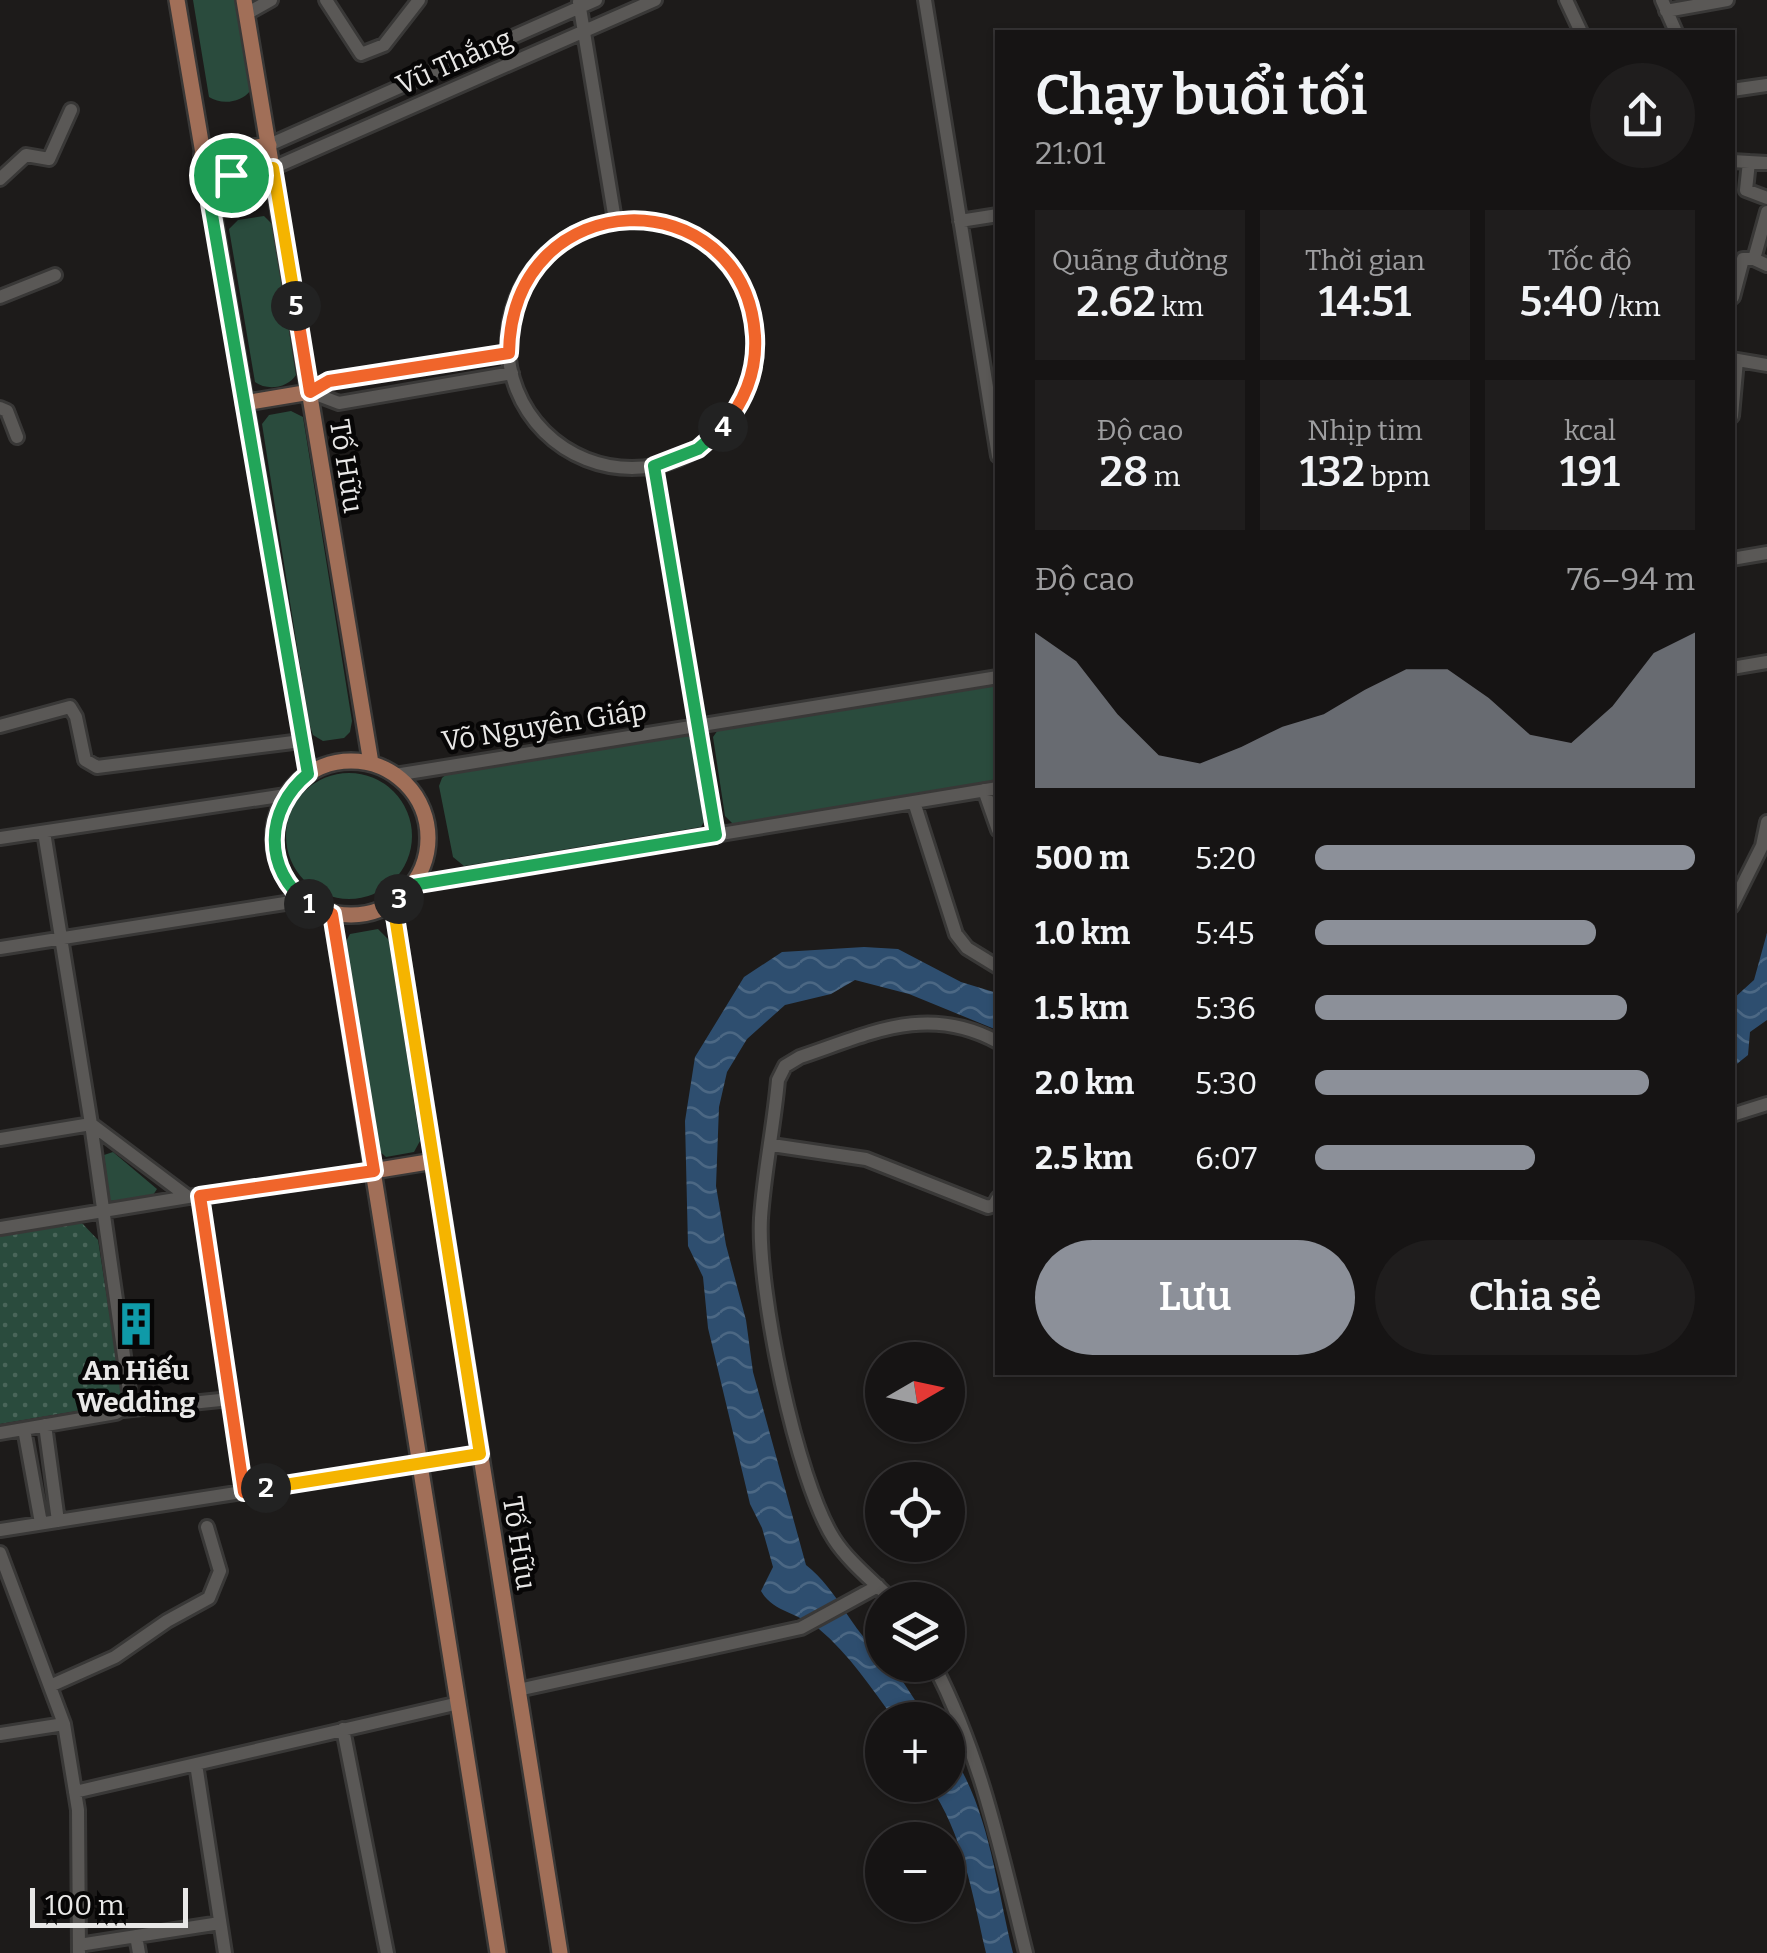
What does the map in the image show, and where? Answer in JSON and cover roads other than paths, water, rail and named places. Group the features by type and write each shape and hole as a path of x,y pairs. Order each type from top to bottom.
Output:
{"main road":[{"path":"177,0 308,774"},
{"name":"Tố Hữu","path":"245,7 371,764"},
{"path":"202,156 269,145"},
{"path":"206,180 273,168"},
{"path":"244,403 310,392"},
{"path":"345,761 371,764 395,775 416,797 427,826 426,857 413,885 393,904 358,916 332,914 304,900 284,878 275,851 275,822 286,795 308,774 345,761"},
{"name":"Tố Hữu","path":"393,904 560,1953"},
{"path":"332,914 498,1953"},
{"path":"374,1171 434,1160"},
{"path":"420,1464 480,1454"}],"street":[{"path":"245,7 271,0"},
{"path":"326,0 361,54 384,44 419,0"},
{"name":"Vũ Thắng","path":"269,145 579,4 596,0"},
{"name":"Vũ Thắng","path":"273,168 655,0"},
{"path":"924,0 995,437"},
{"path":"1566,0 1580,30"},
{"path":"1675,30 1664,5 1727,0"},
{"path":"579,4 615,220"},
{"path":"1735,89 1767,84"},
{"path":"0,180 26,155 49,159 71,110"},
{"path":"1735,161 1767,163"},
{"path":"1750,162 1746,190 1767,198"},
{"path":"1735,288 1743,259 1761,262 1767,212"},
{"path":"960,221 995,215"},
{"path":"615,220 663,223 706,244 738,279 754,324 752,372 733,416 698,449 654,466 608,466 564,448 531,415 512,372 509,353 514,306 536,266 571,235 615,220"},
{"path":"0,297 55,275"},
{"path":"310,392 329,381 509,353"},
{"path":"1735,359 1767,365"},
{"path":"457,361 460,382"},
{"path":"383,372 386,394"},
{"path":"310,392 338,403 512,372"},
{"path":"0,408 7,411 16,437"},
{"path":"654,466 716,835"},
{"path":"1735,558 1767,553"},
{"path":"1735,667 1767,662"},
{"name":"Võ Nguyên Giáp","path":"395,775 995,677"},
{"path":"0,726 70,706 85,760 97,767 301,740"},
{"path":"413,885 991,789"},
{"path":"0,838 286,795"},
{"path":"914,802 956,934 967,948 995,964"},
{"path":"1735,895 1762,846 1767,822"},
{"path":"44,832 130,1398 123,1410"},
{"path":"0,948 304,900"},
{"path":"874,1582 831,1534 798,1447 771,1314 762,1229 778,1080 791,1060 912,1022 979,1034 995,1041"},
{"path":"1735,1114 1767,1104"},
{"path":"0,1139 91,1124 194,1197 244,1492"},
{"path":"772,1144 875,1162 988,1206 995,1203"},
{"path":"0,1228 374,1171"},
{"path":"0,1433 123,1410 230,1399"},
{"path":"46,1425 58,1521"},
{"path":"24,1429 42,1524"},
{"path":"0,1530 420,1464"},
{"path":"50,1686 115,1656 166,1621 209,1598 220,1571 207,1527"},
{"path":"0,1553 64,1724 75,1792 79,1949 220,1923"},
{"path":"518,1690 801,1628 865,1594"},
{"path":"943,1682 980,1770 1026,1953"},
{"path":"75,1792 459,1703"},
{"path":"0,1734 64,1724"},
{"path":"343,1728 387,1953"},
{"path":"196,1764 224,1953"},
{"path":"136,1936 138,1953"}],"water":[{"path":"1767,933 1767,1020 1750,1032 1748,1055 1735,1065 1735,997 1754,980"},
{"path":"898,949 961,982 995,992 995,1029 909,994 855,980 831,994 785,1005 747,1039 727,1072 719,1107 716,1186 726,1245 746,1320 753,1372 806,1565 827,1586 865,1638 865,1679 830,1639 811,1624 772,1604 761,1591 773,1567 762,1528 750,1504 708,1328 703,1277 688,1246 685,1121 695,1057 744,977 782,952"},
{"path":"867,1682 903,1682 916,1702 882,1702"},
{"path":"965,1778 982,1820 1013,1953 986,1953 965,1866 965,1822 949,1822 941,1804 965,1802"}],"place":[{"name":"An Hiếu Wedding","path":"136,1324"}]}
